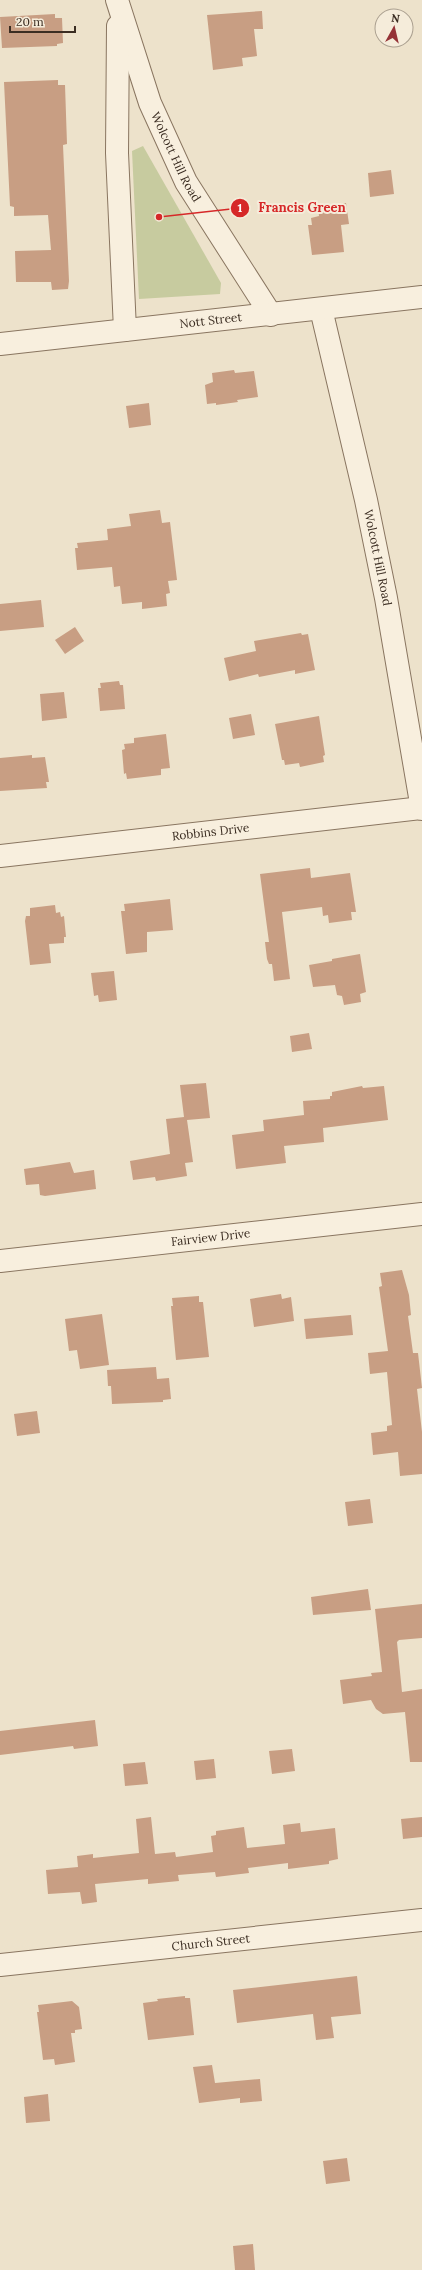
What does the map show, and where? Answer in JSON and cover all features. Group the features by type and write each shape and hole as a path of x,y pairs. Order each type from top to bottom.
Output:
{"street":[{"name":"Wolcott Hill Road","path":"118,3 150,103 186,182 271,315"},
{"name":"Wolcott Hill Road","path":"118,3 117,152 125,330"},
{"name":"Nott Street","path":"0,344 422,297"},
{"name":"Wolcott Hill Road","path":"321,309 413,696 422,808"},
{"name":"Robbins Drive","path":"0,856 422,808"},
{"name":"Fairview Drive","path":"0,1261 422,1214"},
{"name":"Church Street","path":"0,1965 422,1920"}],"green space":[{"path":"143,146 221,283 220,294 139,299 132,151"}],"building":[{"path":"262,11 263,29 254,29 257,56 242,58 243,66 213,70 207,15"},
{"path":"55,14 55,18 62,18 63,43 57,44 57,46 2,48 0,17"},
{"path":"58,80 58,85 65,85 67,144 63,145 69,281 68,289 52,290 51,282 16,282 15,251 51,250 48,215 14,216 14,207 10,206 4,82"},
{"path":"391,170 394,194 370,197 368,173"},
{"path":"346,203 349,224 341,225 344,252 312,255 308,225 312,225 311,218 319,216 318,207"},
{"path":"234,370 235,373 254,371 258,397 237,400 238,402 216,405 216,403 207,404 205,385 213,382 212,373"},
{"path":"149,403 151,425 129,428 126,406"},
{"path":"160,510 162,523 170,522 177,580 168,581 170,593 166,594 167,606 142,609 142,602 122,604 120,586 114,587 112,567 77,570 75,548 78,548 77,543 108,540 107,529 131,526 129,514"},
{"path":"41,600 44,627 0,631 0,604"},
{"path":"75,627 84,641 65,654 55,640"},
{"path":"301,633 302,635 308,634 315,670 295,674 295,670 259,677 258,674 229,681 224,658 256,651 254,641"},
{"path":"119,681 120,685 123,685 125,709 100,711 98,688 101,688 100,683"},
{"path":"64,692 67,718 42,721 40,694"},
{"path":"251,714 255,735 233,739 229,718"},
{"path":"319,716 325,755 323,756 324,762 300,767 299,763 285,765 284,760 282,760 275,724"},
{"path":"166,734 170,768 161,769 161,775 127,779 126,773 124,774 122,750 125,749 124,744 134,743 134,738"},
{"path":"32,755 32,758 45,757 49,782 46,782 47,788 0,791 0,758"},
{"path":"310,868 311,878 350,873 356,912 351,912 352,920 329,923 328,915 323,916 322,907 282,912 290,979 274,981 272,964 269,964 267,959 265,942 269,942 260,874"},
{"path":"170,899 173,930 147,932 147,952 126,954 121,911 125,911 124,904"},
{"path":"55,905 56,913 60,912 61,917 64,916 66,937 64,937 64,943 49,944 51,963 30,965 25,921 26,916 30,916 30,908"},
{"path":"360,954 366,992 360,994 361,1002 344,1005 342,996 337,995 335,985 313,987 309,965"},
{"path":"114,971 117,1000 99,1002 98,995 94,996 91,973"},
{"path":"309,1033 312,1049 292,1052 290,1036"},
{"path":"206,1083 210,1118 187,1120 193,1162 185,1163 187,1176 156,1181 155,1177 133,1180 130,1161 170,1154 166,1119 184,1117 180,1085"},
{"path":"362,1086 363,1088 384,1086 388,1120 323,1128 324,1142 284,1146 286,1163 236,1169 232,1135 264,1131 263,1120 304,1115 303,1101 330,1099 332,1092"},
{"path":"70,1162 74,1173 94,1170 96,1189 45,1196 40,1195 39,1184 26,1185 24,1169"},
{"path":"402,1270 409,1295 411,1315 408,1316 413,1353 418,1353 422,1388 417,1389 422,1432 422,1474 400,1476 398,1452 373,1455 371,1433 387,1431 387,1426 392,1425 387,1372 370,1374 368,1353 388,1351 379,1287 382,1286 380,1273"},
{"path":"281,1294 282,1299 291,1297 294,1321 254,1327 250,1299"},
{"path":"199,1296 199,1302 203,1302 209,1357 176,1360 171,1306 173,1306 172,1298"},
{"path":"102,1314 109,1365 80,1369 77,1350 69,1351 65,1319"},
{"path":"351,1315 353,1335 306,1339 304,1319"},
{"path":"156,1367 157,1379 169,1378 171,1399 163,1400 163,1402 112,1404 111,1386 108,1386 107,1370"},
{"path":"37,1411 40,1433 17,1436 14,1414"},
{"path":"370,1499 373,1523 348,1526 345,1502"},
{"path":"368,1589 371,1610 313,1615 311,1597"},
{"path":"422,1604 422,1638 399,1640 397,1642 402,1692 422,1689 422,1762 410,1762 405,1712 383,1714 376,1709 371,1700 343,1704 340,1680 372,1676 371,1673 382,1672 375,1609"},
{"path":"95,1720 98,1746 74,1749 73,1746 0,1755 0,1731"},
{"path":"292,1749 295,1771 272,1774 269,1751"},
{"path":"214,1759 216,1778 196,1780 194,1761"},
{"path":"145,1762 148,1784 125,1786 123,1764"},
{"path":"151,1817 155,1854 175,1852 176,1857 213,1852 211,1836 216,1835 216,1831 244,1827 247,1848 285,1844 283,1825 300,1823 301,1832 335,1828 338,1859 329,1861 329,1864 288,1869 288,1863 248,1868 249,1873 216,1877 215,1872 178,1875 179,1881 148,1884 148,1879 95,1884 97,1902 82,1904 80,1892 48,1894 46,1870 78,1867 77,1856 93,1854 93,1858 139,1853 136,1819"},
{"path":"422,1817 422,1837 403,1839 401,1819"},
{"path":"357,1976 361,2014 331,2017 334,2038 316,2040 313,2014 237,2023 233,1990"},
{"path":"185,1996 185,1998 190,1998 194,2035 148,2040 143,2003 158,2001 157,1999"},
{"path":"72,2001 79,2007 82,2029 75,2030 75,2033 71,2033 75,2062 55,2065 54,2059 43,2060 37,2012 39,2012 38,2005"},
{"path":"212,2065 215,2083 260,2079 262,2101 240,2103 240,2098 199,2103 193,2067"},
{"path":"48,2094 50,2121 26,2123 24,2097"},
{"path":"347,2158 350,2181 326,2184 323,2161"},
{"path":"253,2244 255,2270 235,2270 233,2246"}],"place":[{"name":"Francis Green","path":"159,217"}]}
